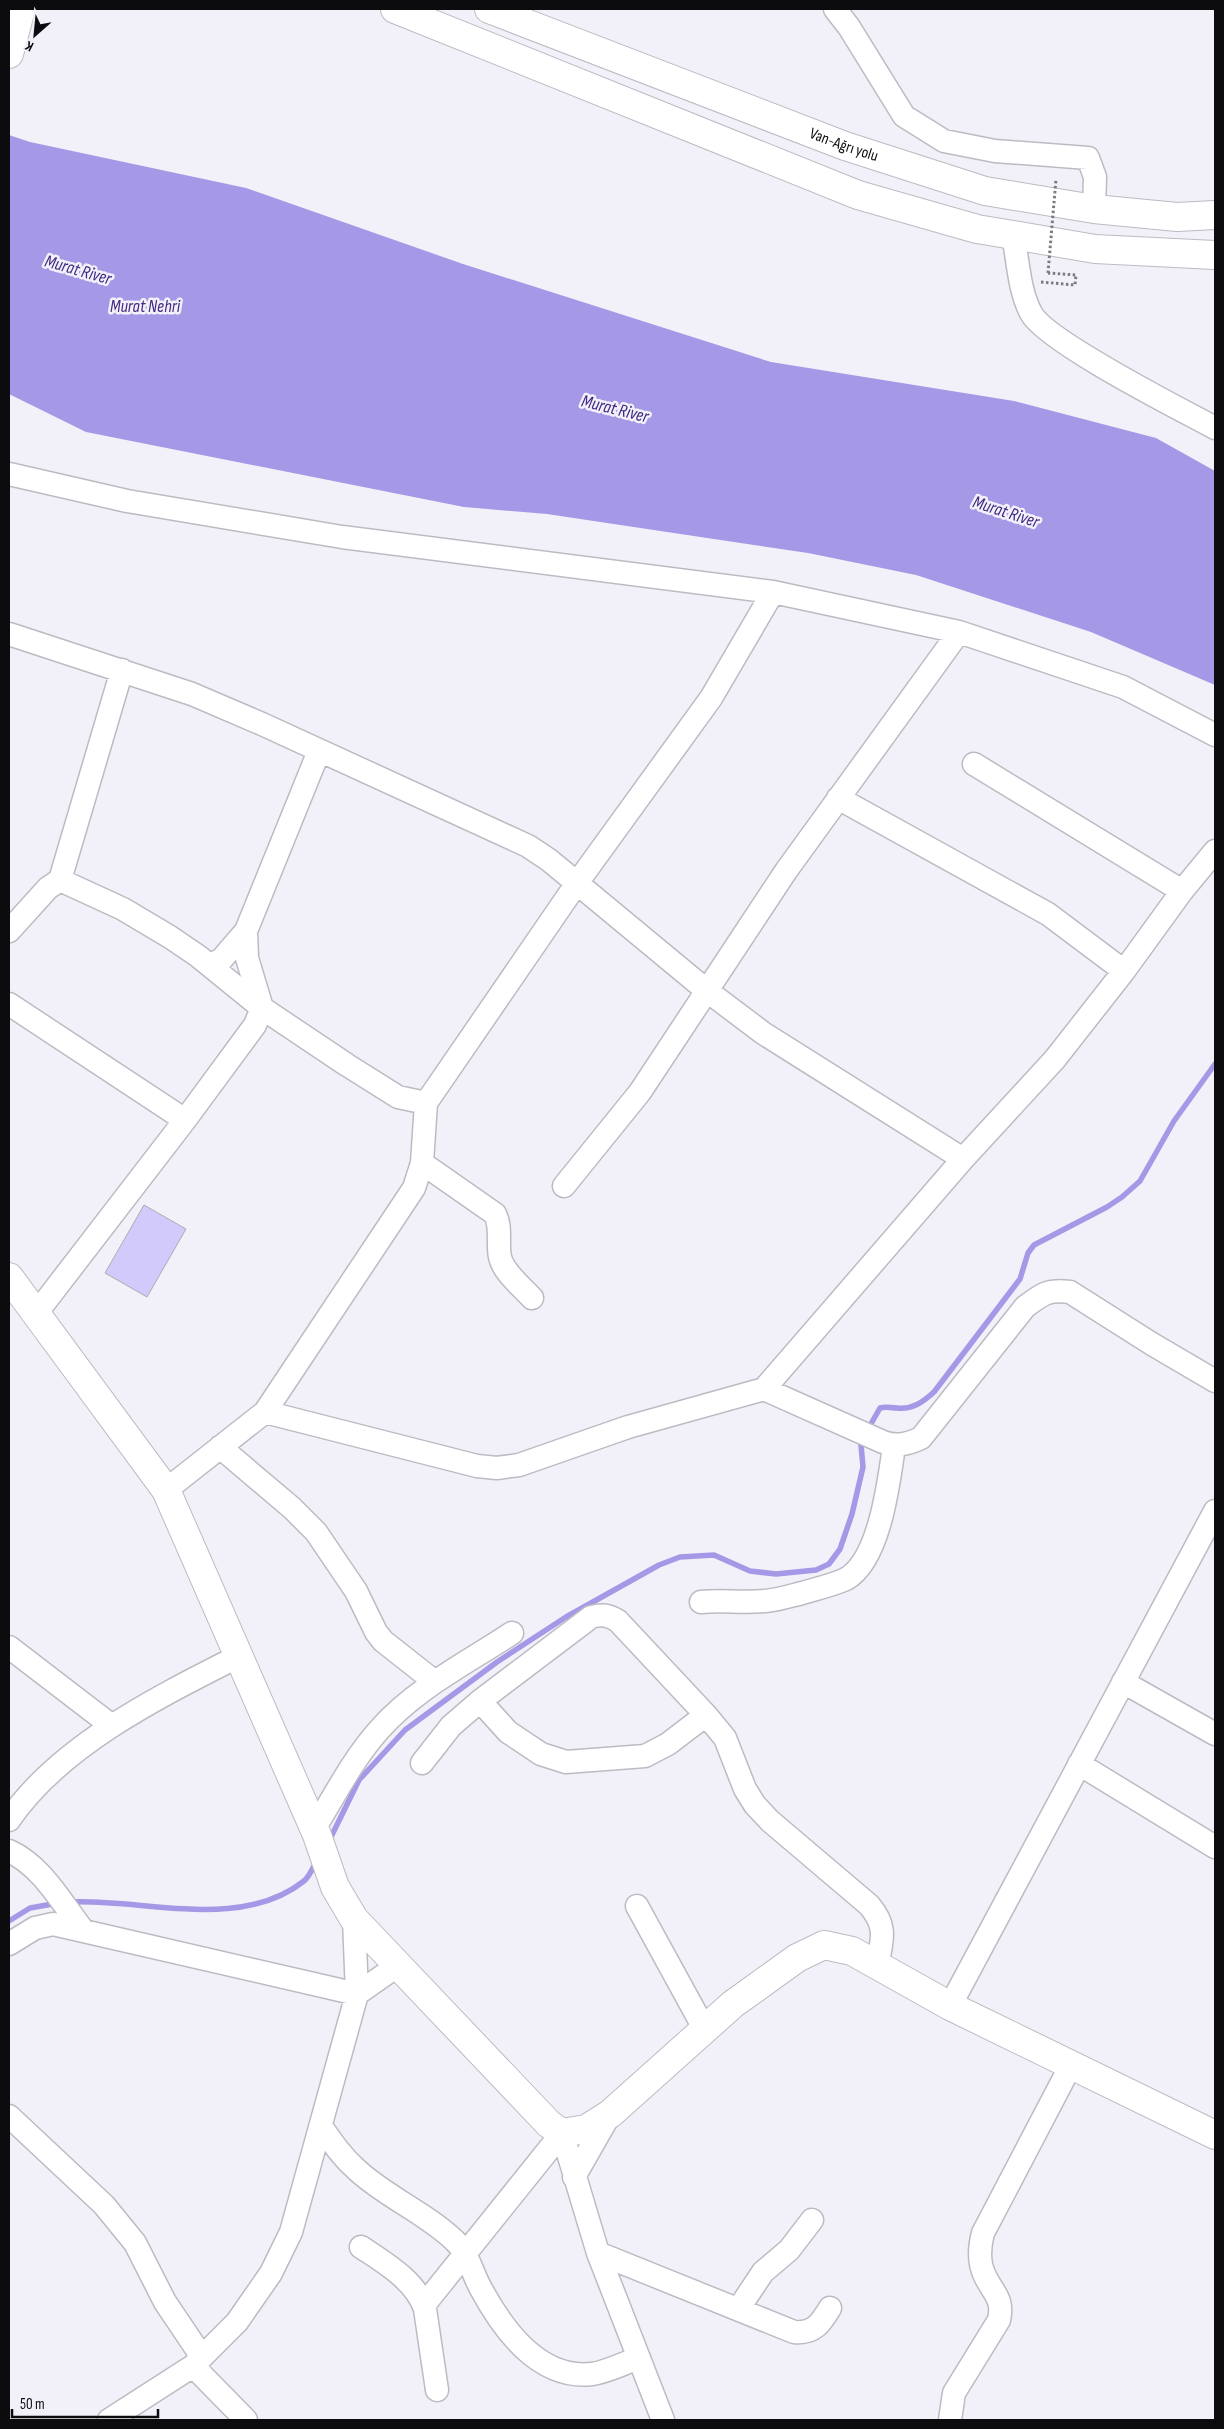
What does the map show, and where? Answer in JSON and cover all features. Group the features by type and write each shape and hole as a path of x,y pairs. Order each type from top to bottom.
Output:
{"main road":[{"path":"9,54 20,9"},
{"path":"395,9 858,195 978,229 1013,236 1095,249 1215,255"},
{"name":"Van-Ağrı yolu","path":"489,9 845,146 985,191 1094,210 1176,217 1215,215"},
{"path":"1013,236 1017,197"},
{"path":"9,1277 35,1315 166,1490 316,1832 335,1887 354,1920 550,2124 562,2133 586,2128 610,2114 733,2004 796,1958 824,1945 852,1951 950,2006 1215,2135"}],"street":[{"path":"835,9 849,27 904,116 944,141 995,151 1088,158 1094,177 1094,210"},
{"path":"1013,236 1021,281 1031,314 1043,327 1080,352 1215,428"},
{"path":"9,474 127,501 342,537 773,592 959,632 1123,687 1215,735"},
{"path":"166,1490 264,1412 414,1188 422,1163 426,1103 577,883 711,698 773,592"},
{"path":"564,1186 629,1107 786,871 959,632"},
{"path":"9,634 122,670 209,702 528,846 577,883 706,990 763,1033 963,1159"},
{"path":"9,931 48,888 60,880 122,670"},
{"path":"209,965 221,960 246,931 319,751"},
{"path":"974,764 1182,891"},
{"path":"838,798 1048,914 1124,971"},
{"path":"264,1412 477,1466 497,1468 520,1465 628,1427 764,1389 963,1159 1055,1059 1124,971 1182,891 1215,851"},
{"path":"60,880 123,909 170,937 209,965 262,1008 398,1097 426,1103"},
{"path":"35,1315 244,1042 262,1008 247,958 246,931"},
{"path":"9,1004 185,1120"},
{"path":"422,1163 496,1214 503,1265 532,1298"},
{"path":"764,1389 889,1444 921,1438 1025,1307 1042,1295 1055,1290 1070,1292 1078,1296 1152,1344 1215,1381"},
{"path":"701,1602 721,1600 748,1603 768,1601 814,1590 846,1578 854,1572 870,1548 885,1499 889,1444"},
{"path":"220,1447 292,1508 316,1532 356,1590 376,1632 383,1641 435,1682"},
{"path":"950,2006 1215,1511"},
{"path":"422,1763 451,1726 480,1701 591,1617 605,1615 618,1621 706,1715 725,1738 746,1789 755,1805 770,1822 869,1905 877,1914 884,1934 877,1966"},
{"path":"316,1832 357,1758 380,1729 404,1706 435,1682 512,1633"},
{"path":"9,1647 112,1726"},
{"path":"9,1820 19,1805 44,1779 95,1737 166,1693 239,1656"},
{"path":"1123,1682 1215,1734"},
{"path":"480,1701 508,1732 541,1754 566,1762 645,1756 668,1744 706,1715"},
{"path":"1079,1764 1215,1847"},
{"path":"9,1851 17,1855 51,1885 77,1922"},
{"path":"637,1906 705,2030"},
{"path":"109,2420 198,2361 237,2322 271,2273 291,2232 357,1994 354,1920"},
{"path":"9,1944 35,1928 77,1922 357,1994 397,1966"},
{"path":"950,2420 954,2393 999,2320 1001,2312 1000,2298 981,2267 980,2245 983,2233 1071,2066"},
{"path":"574,2177 610,2114"},
{"path":"9,2116 104,2204 135,2243 198,2361 246,2420"},
{"path":"321,2126 339,2152 358,2171 454,2240 465,2255 472,2273 490,2305 523,2348 537,2360 563,2372 579,2375 594,2374 639,2358"},
{"path":"562,2133 598,2253 663,2420"},
{"path":"424,2305 562,2133"},
{"path":"739,2308 762,2272 789,2250 812,2220"},
{"path":"361,2247 388,2265 410,2284 421,2298 424,2305 437,2390"},
{"path":"598,2253 739,2308 794,2332 804,2333 812,2331 820,2324 830,2308"}],"path":[{"path":"1021,281 1075,285 1076,275 1048,273 1056,179"}],"water":[{"name":"Murat Nehri","path":"9,135 30,142 246,188 463,264 771,362 1014,401 1156,438 1215,471 1215,685 1091,632 916,575 808,553 547,514 464,507 86,432 9,394"}],"building":[{"path":"144,1205 186,1229 147,1297 105,1273"}],"waterway":[{"path":"868,1429 880,1408 908,1408 921,1402 934,1392 1020,1279 1028,1253 1034,1245 1107,1207 1140,1181 1174,1121 1215,1064"},
{"path":"329,1841 359,1780 405,1730 497,1662 566,1617 659,1565 680,1557 714,1555 750,1571 776,1574 816,1570 829,1564 840,1549 852,1514 863,1467 861,1445 864,1437"},
{"path":"70,1902 98,1902 190,1909 221,1909 251,1905 279,1896 304,1881 316,1862"},
{"path":"9,1921 30,1908 58,1903"}],"water label":[{"name":"Murat River","path":"78,270"},
{"name":"Murat River","path":"615,409"},
{"name":"Murat River","path":"1006,512"}]}
